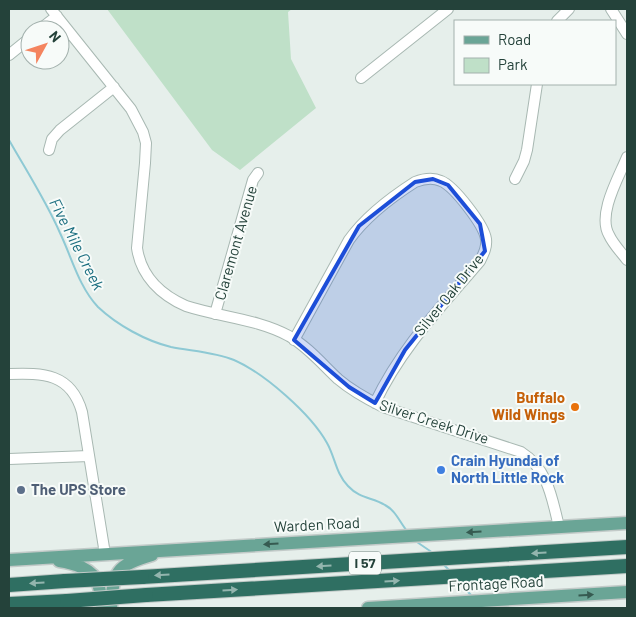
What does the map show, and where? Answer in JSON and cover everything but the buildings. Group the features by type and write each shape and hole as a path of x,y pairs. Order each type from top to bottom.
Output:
{"highway":[{"name":"I 57","path":"9,585 627,547"},
{"name":"I 57","path":"9,604 627,566"}],"main road":[{"name":"Warden Road","path":"9,560 627,523"},
{"path":"111,608 113,581 119,571 142,558 169,550"},
{"path":"42,558 67,562 82,568 92,575 98,583 102,608"},
{"name":"Frontage Road","path":"368,608 627,592"}],"street":[{"path":"361,78 448,9"},
{"path":"559,20 570,9"},
{"path":"611,9 627,34"},
{"name":"Silver Creek Drive","path":"54,12 135,114 143,132 146,143 145,163 137,248 140,264 150,280 167,296 186,306 269,328 294,340 309,350 349,387 375,403 513,448 528,456 546,478 559,527"},
{"path":"9,55 20,46"},
{"path":"515,179 527,150 537,85"},
{"path":"49,150 52,139 60,130 114,87"},
{"path":"627,157 607,209 605,220 609,236 627,260"},
{"name":"Claremont Avenue","path":"215,314 253,180 258,173"},
{"name":"Silver Oak Drive","path":"294,340 349,240 364,222 415,182 423,179 433,179 448,185 480,224 486,240 485,251 480,261 405,350 384,383 375,403"},
{"path":"9,374 46,374 61,381 70,388 77,399 82,412 105,554"},
{"path":"9,459 89,456"}],"highlighted area":[{"path":"433,179 448,185 480,224 485,251 405,350 375,403 349,387 294,340 359,226 415,182"}],"green space":[{"path":"107,9 292,9 288,12 291,59 316,108 240,170 212,150"}],"waterway":[{"name":"Five Mile Creek","path":"9,140 49,209 86,291 98,307 123,326 152,341 171,347 227,357 259,374 298,407 320,432 330,448 338,471 348,486 362,496 389,507 407,531"},
{"name":"Five Mile Creek","path":"414,540 433,553"},
{"name":"Five Mile Creek","path":"443,564 450,571"},
{"name":"Five Mile Creek","path":"459,583 473,597"}],"place":[{"name":"Buffalo Wild Wings","path":"575,407"},
{"name":"Crain Hyundai of North Little Rock","path":"441,470"},
{"name":"The UPS Store","path":"21,490"}]}
